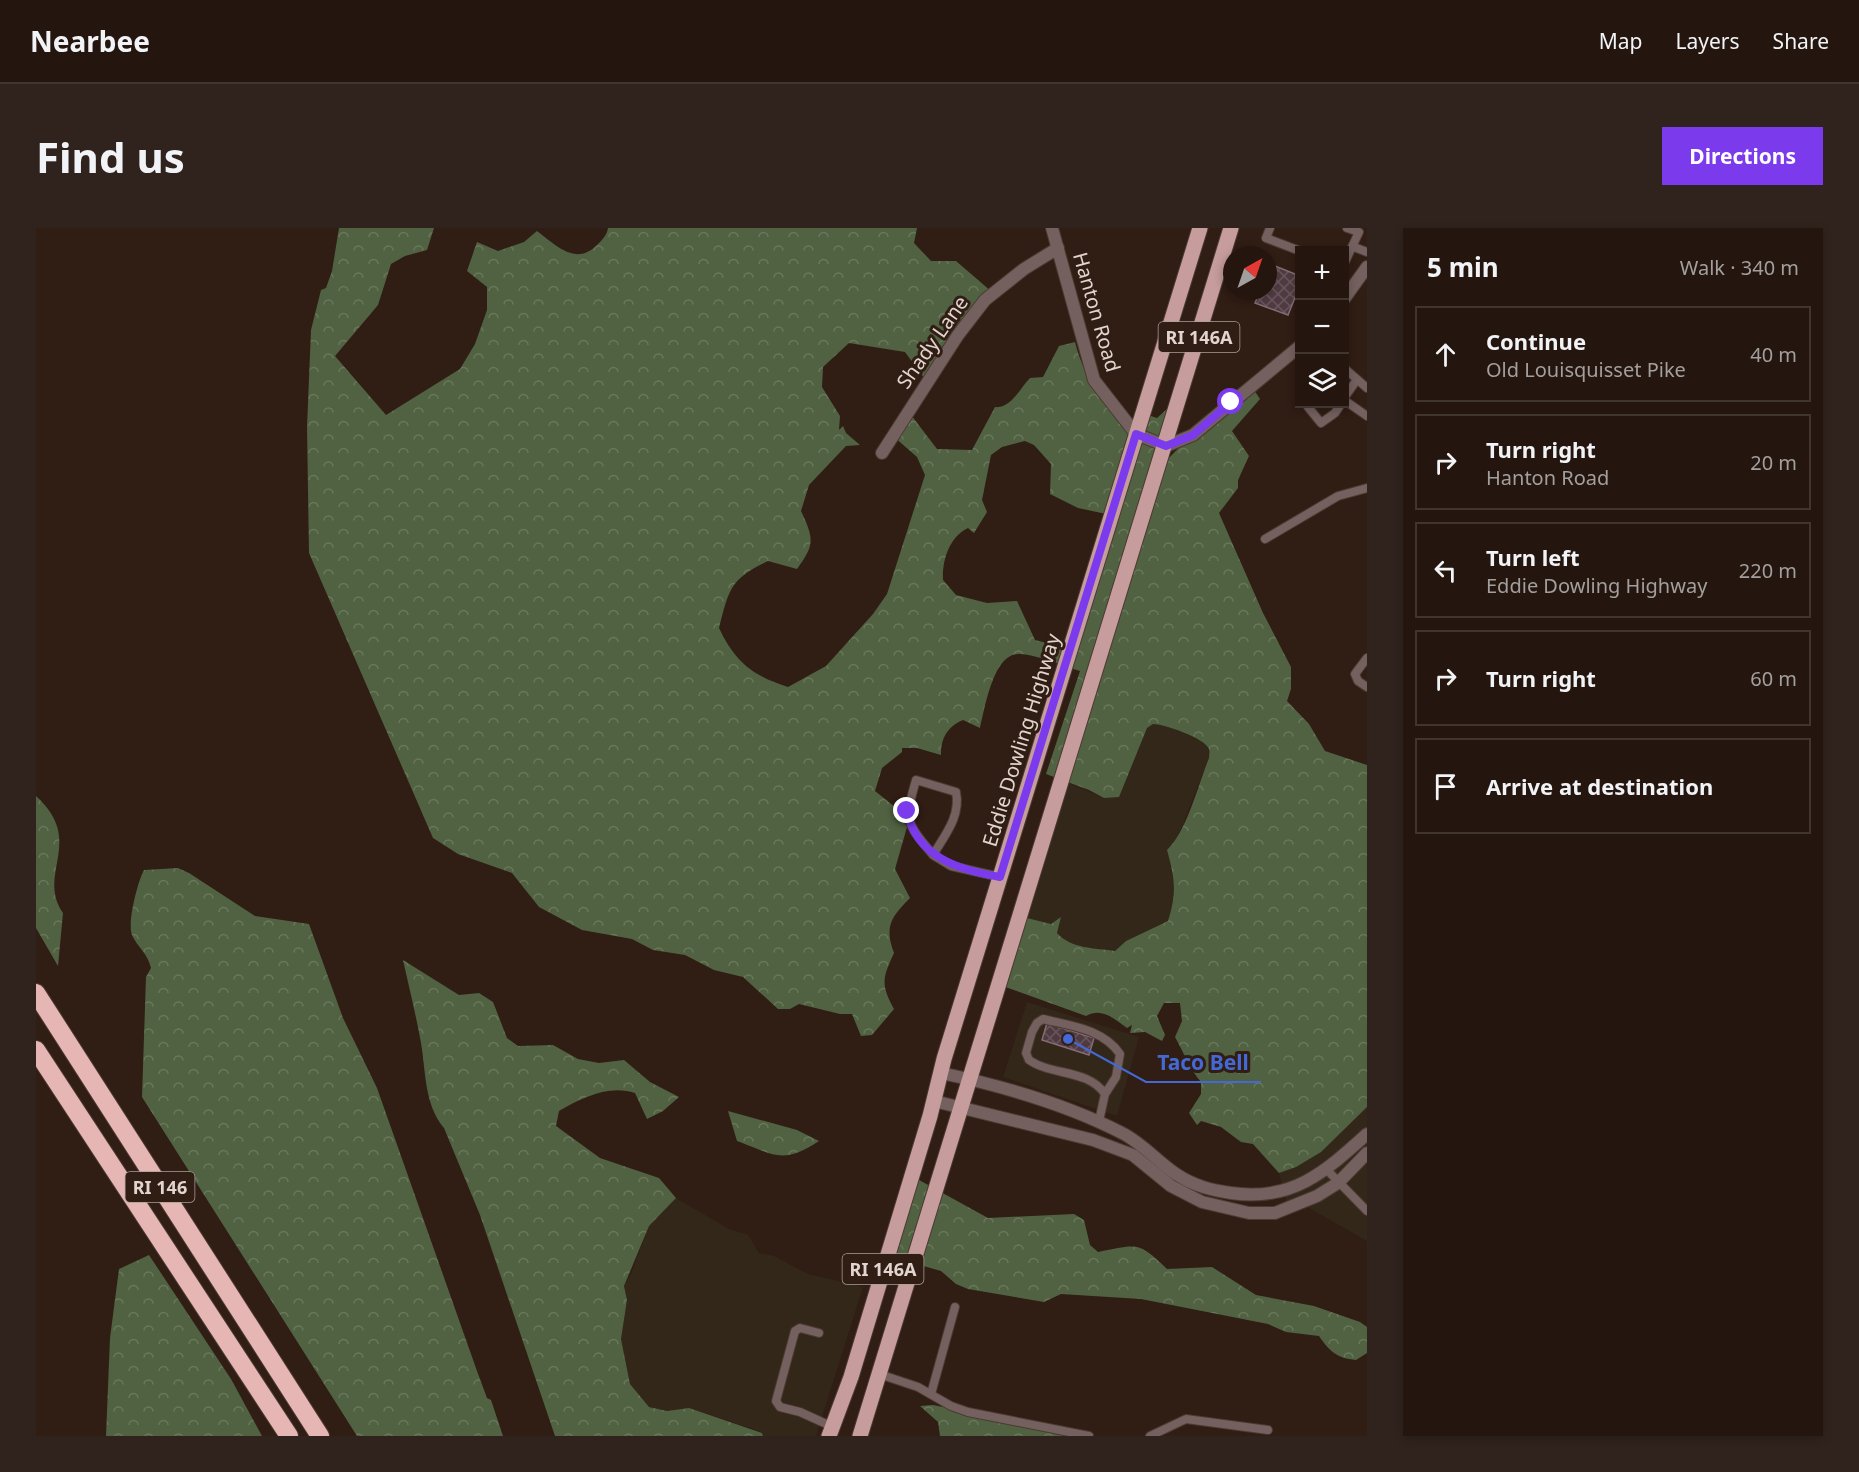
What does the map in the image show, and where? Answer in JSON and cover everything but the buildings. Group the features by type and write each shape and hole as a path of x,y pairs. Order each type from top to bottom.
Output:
{"highway":[{"name":"RI 146","path":"36,993 320,1436"},
{"name":"RI 146","path":"36,1050 271,1408 287,1436"},
{"path":"285,1381 333,1436"}],"main road":[{"name":"Eddie Dowling Highway","path":"831,1431 851,1377 1000,877 1200,228"},
{"name":"RI 146A","path":"860,1436 971,1080 1081,710 1166,446 1231,228"}],"street":[{"name":"Hanton Road","path":"1052,228 1094,380 1136,434"},
{"name":"Shady Lane","path":"882,453 958,335 985,300 1024,269 1058,248"},
{"path":"1349,292 1367,267"},
{"path":"1136,434 1166,446 1193,435 1295,353"},
{"path":"941,1073 1080,1112 1125,1134 1178,1175 1205,1190 1248,1196 1277,1193 1327,1170 1367,1134"},
{"path":"934,1101 962,1106 1093,1140 1133,1155 1172,1186 1202,1202 1250,1213 1275,1213 1317,1196 1338,1182 1367,1153"},
{"path":"1093,1140 1099,1121"}],"lane":[{"path":"1270,228 1266,238 1295,249"},
{"path":"1347,228 1359,232 1349,256"},
{"path":"1354,247 1367,252"},
{"path":"1349,373 1367,388"},
{"path":"1349,392 1356,381"},
{"path":"1349,403 1367,416"},
{"path":"1309,408 1321,423 1338,408"},
{"path":"1264,539 1338,496 1367,488"},
{"path":"1367,657 1355,674 1358,681 1367,687"},
{"path":"933,855 951,825 959,805 956,792 916,780 907,811 910,827 933,855 951,866 1000,877"},
{"path":"1099,1121 1105,1094 1116,1077 1120,1054 1113,1044 1099,1034 1043,1019 1037,1023 1026,1053 1034,1063 1090,1080 1105,1094"},
{"path":"1327,1170 1367,1210"},
{"path":"931,1394 955,1307"},
{"path":"819,1333 800,1328 795,1331 776,1401 780,1407 800,1412 831,1431"},
{"path":"879,1374 931,1394 951,1406 968,1412 1089,1436"},
{"path":"1150,1436 1186,1419 1268,1430"}],"shaded area":[{"path":"1153,724 1163,724 1204,742 1209,749 1209,758 1182,827 1174,843 1167,850 1175,878 1175,897 1168,921 1126,941 1115,951 1077,946 1063,940 1057,933 1061,918 1051,924 1019,916 1065,781 1104,798 1147,728"},
{"path":"1027,1002 1139,1037 1117,1116 1003,1077"},
{"path":"1367,1107 1367,1241 1302,1204 1287,1203 1279,1173 1296,1166"},
{"path":"676,1198 729,1229 748,1235 759,1253 774,1256 808,1274 863,1287 816,1436 763,1436 762,1432 689,1408 667,1411 649,1407 630,1384 621,1339 627,1300 624,1286 631,1274 649,1226"}],"green space":[{"path":"339,228 434,228 427,250 405,256 391,264 378,305 335,356 386,415 460,369 475,344 487,310 487,287 467,271 477,242 498,251 524,242 537,231 559,248 574,254 582,254 598,244 606,235 608,228 917,228 914,243 931,261 956,261 992,292 927,382 905,352 849,343 823,367 822,387 840,416 839,430 843,426 846,433 860,445 846,446 809,485 801,511 811,541 797,569 768,561 755,567 738,580 733,587 719,628 732,650 746,666 765,678 788,687 826,666 873,614 887,594 925,475 917,457 893,436 908,411 937,449 972,450 995,407 1006,405 1030,378 1043,377 1059,346 1075,342 1090,380 1113,413 1131,433 1145,414 1157,418 1177,400 1163,464 1214,412 1252,387 1260,399 1232,431 1249,456 1238,480 1238,488 1219,513 1263,613 1291,667 1291,689 1287,701 1309,724 1325,751 1367,765 1367,1107 1321,1152 1296,1167 1279,1173 1253,1144 1241,1142 1221,1127 1201,1121 1197,1125 1189,1113 1201,1094 1201,1082 1175,1037 1182,1021 1180,1003 1164,1003 1157,1016 1165,1035 1162,1041 1145,1032 1130,1033 1132,1025 1127,1028 1103,1013 1086,1016 997,984 1019,916 1051,924 1061,917 1057,933 1069,942 1084,947 1115,951 1126,941 1168,921 1174,886 1167,850 1186,820 1209,758 1209,749 1200,740 1174,729 1153,724 1147,728 1119,797 1104,798 1046,774 1080,671 1043,658 1020,654 1011,656 1003,662 992,683 980,728 963,720 953,726 944,738 941,755 917,748 902,748 902,752 882,768 875,791 895,807 907,827 895,869 910,898 894,917 890,929 894,953 885,975 885,987 894,1009 872,1035 861,1036 852,1014 840,1014 799,1004 790,1009 778,1009 743,977 714,970 685,955 653,950 632,939 582,930 539,907 512,873 458,854 433,838 309,553 307,427 311,330 321,290 326,288 332,271","holes":["1025,441 1034,445 1051,464 1050,494 1078,508 1111,515 1070,649 1035,640 1017,601 987,603 956,595 943,580 945,558 951,543 968,528 974,533 987,512 982,500 991,455 1002,447"]},
{"path":"36,796 50,813 58,828 59,843 54,884 56,898 63,913 58,966 36,928"},
{"path":"178,868 255,916 309,924 343,1018 377,1088 477,1371 487,1398 491,1400 503,1436 357,1436 142,1097 146,977 151,968 132,935 132,912 144,870"},
{"path":"403,960 459,995 479,993 493,1002 507,1038 518,1046 553,1045 578,1059 599,1063 624,1060 650,1082 679,1097 663,1111 647,1119 635,1093 605,1091 576,1101 559,1111 556,1126 600,1158 659,1178 676,1198 649,1226 624,1286 627,1300 621,1339 630,1384 649,1407 667,1411 689,1408 762,1433 763,1436 555,1436 480,1215 429,1098 423,1054"},
{"path":"728,1111 797,1130 819,1141 796,1153 778,1155 770,1153 737,1141"},
{"path":"910,1175 988,1218 1074,1214 1084,1220 1090,1245 1098,1252 1136,1247 1149,1253 1167,1269 1212,1267 1256,1295 1314,1306 1360,1322 1367,1327 1367,1353 1356,1360 1344,1358 1334,1353 1319,1336 1286,1332 1268,1324 1141,1299 1061,1294 1044,1302 968,1289 956,1284 941,1271 885,1255"},
{"path":"149,1255 231,1379 262,1436 106,1436 110,1338 119,1269"},
{"path":"933,1405 1087,1436 940,1436 938,1422 920,1406"}],"place":[{"name":"Taco Bell","path":"1068,1039"}],"route":[{"path":"907,811 910,827 933,855 951,866 1000,877 1136,434 1166,446 1193,435 1231,402"}]}
